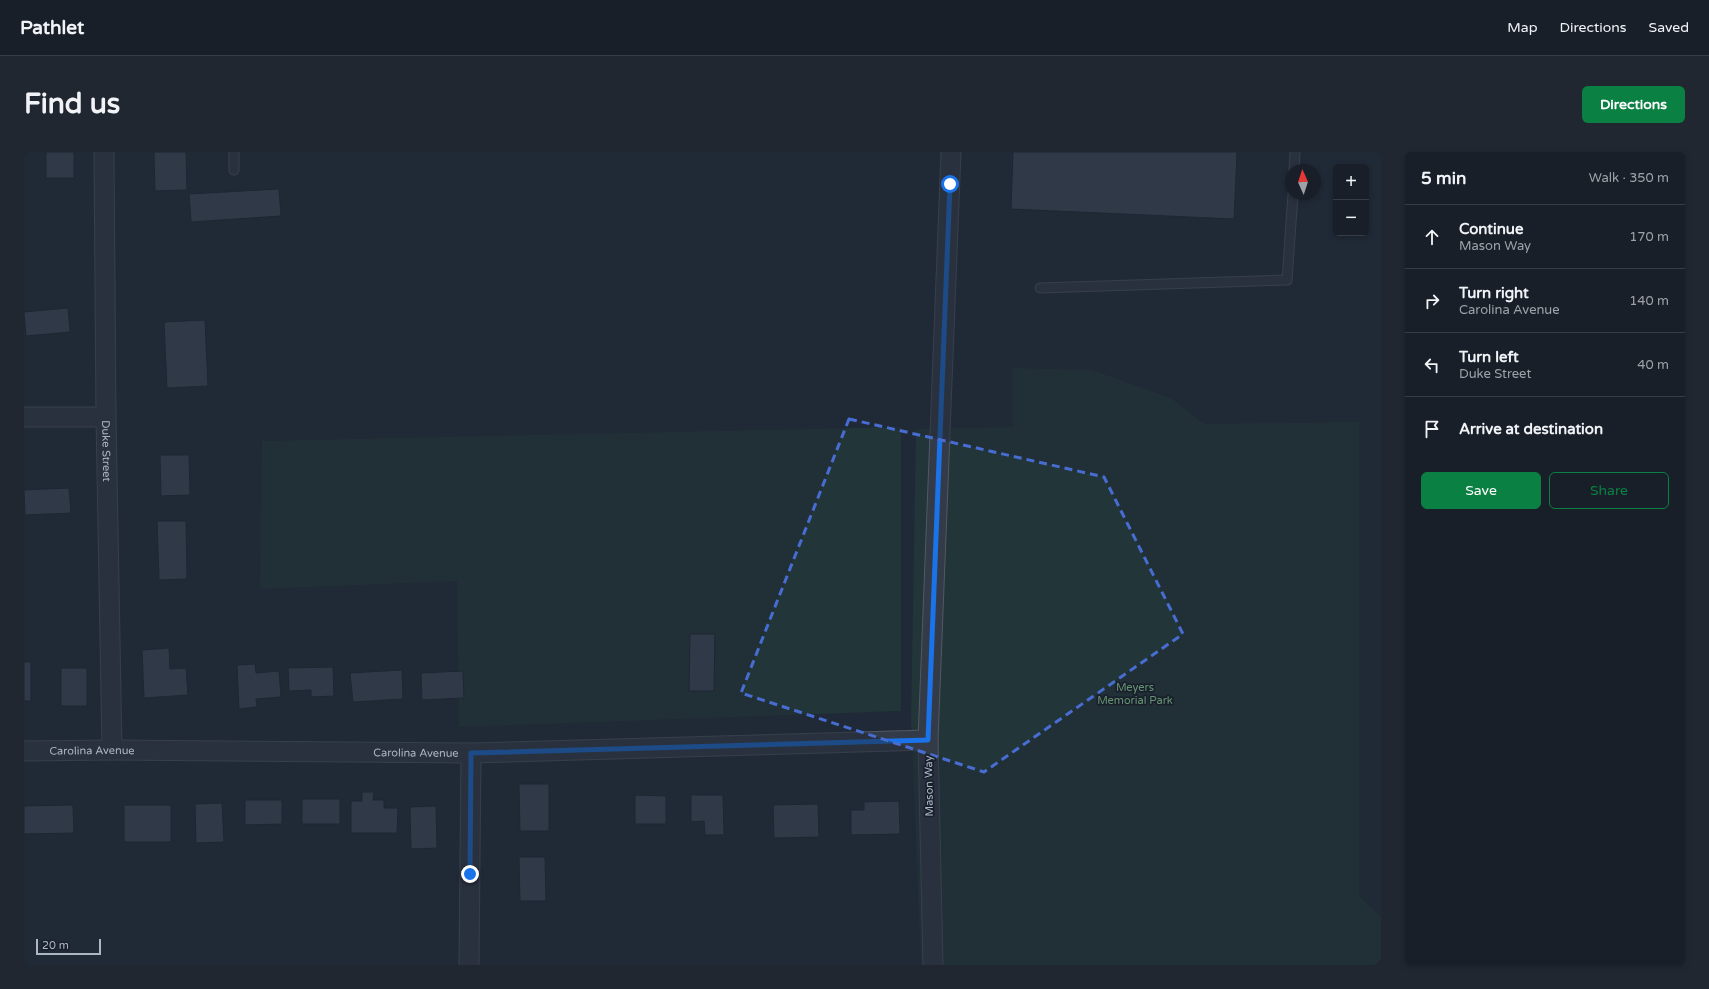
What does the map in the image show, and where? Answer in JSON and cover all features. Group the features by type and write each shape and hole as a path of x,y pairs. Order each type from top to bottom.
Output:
{"street":[{"name":"Duke Street","path":"104,152 106,417 112,750"},
{"name":"Mason Way","path":"933,965 928,740 951,152"},
{"path":"24,417 106,417"},
{"name":"Carolina Avenue","path":"24,751 112,750 471,753 928,740"},
{"path":"469,965 471,753"}],"lane":[{"path":"234,152 234,170"},
{"path":"1294,164 1295,152"},
{"path":"1040,288 1287,280 1293,200"}],"highlighted area":[{"path":"849,419 1104,477 1183,634 984,772 741,693"}],"green space":[{"name":"Meyers Memorial Park","path":"1013,368 1092,370 1171,398 1204,424 1359,422 1359,896 1381,917 1381,959 1375,965 921,965 911,720 916,429 1013,427"},
{"path":"901,427 901,711 459,727 457,581 260,589 262,441"}],"building":[{"path":"46,152 74,152 74,178 46,178"},
{"path":"154,152 186,152 187,190 155,191"},
{"path":"1013,152 1237,152 1234,219 1011,209"},
{"path":"279,189 281,216 191,222 189,194"},
{"path":"68,308 70,332 26,336 24,312"},
{"path":"205,320 208,386 167,388 164,322"},
{"path":"160,455 189,455 190,495 161,496"},
{"path":"69,488 71,513 25,515 24,490"},
{"path":"157,521 186,521 187,579 159,580"},
{"path":"690,634 715,634 714,691 689,691"},
{"path":"169,648 170,669 186,668 188,695 144,698 142,650"},
{"path":"24,662 31,662 31,701 24,701"},
{"path":"255,664 256,673 279,671 281,697 256,699 257,707 239,709 237,665"},
{"path":"333,667 334,696 311,697 311,690 289,691 288,668"},
{"path":"61,668 87,668 87,706 61,706"},
{"path":"402,670 403,699 353,702 350,673"},
{"path":"463,671 464,698 422,700 421,673"},
{"path":"519,784 549,784 549,831 520,831"},
{"path":"362,792 374,792 373,800 384,800 384,808 398,808 397,833 351,833 351,801 362,801"},
{"path":"635,795 666,796 666,824 635,824"},
{"path":"691,795 723,795 724,835 705,835 704,821 691,822"},
{"path":"302,799 340,799 340,824 302,824"},
{"path":"245,800 282,800 282,824 245,825"},
{"path":"899,801 900,834 851,835 851,810 864,810 864,802"},
{"path":"222,803 224,842 196,843 195,804"},
{"path":"818,804 819,837 774,838 773,805"},
{"path":"73,805 74,833 24,834 24,806"},
{"path":"124,805 171,805 171,842 124,842"},
{"path":"436,806 437,848 411,849 410,807"},
{"path":"519,857 545,857 546,901 520,901"}],"route":[{"path":"470,874 471,753 928,740 950,184"}]}
